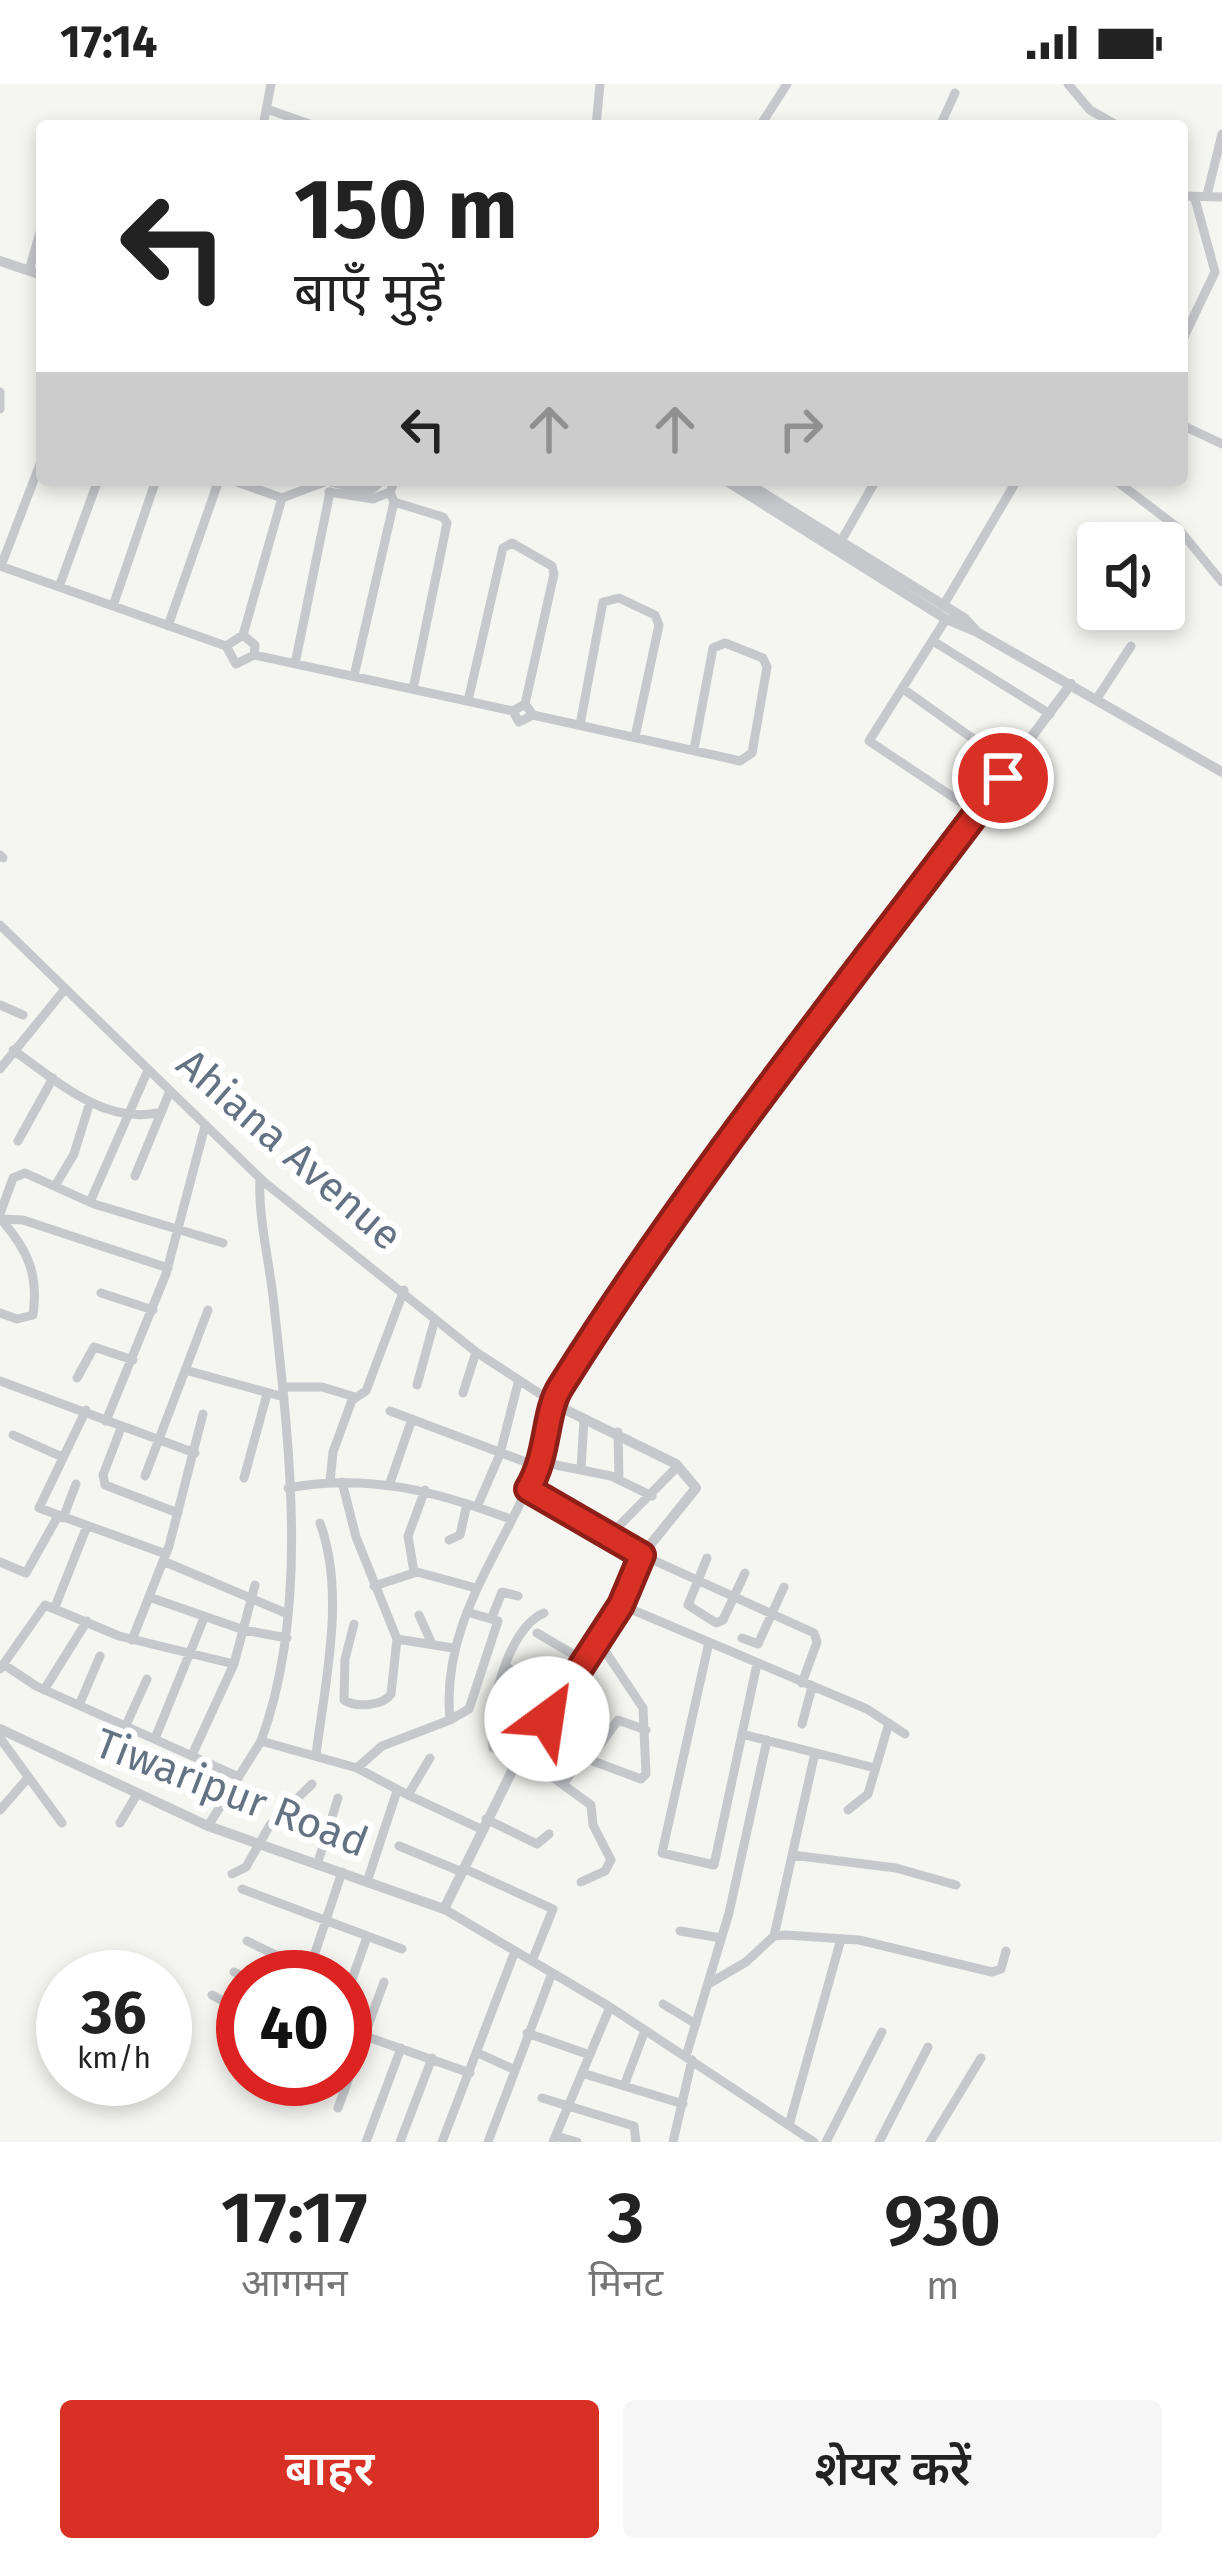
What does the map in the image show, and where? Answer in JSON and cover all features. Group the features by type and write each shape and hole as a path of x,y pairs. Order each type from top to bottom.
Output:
{"street":[{"path":"264,120 271,84"},
{"path":"597,120 600,84"},
{"path":"764,120 787,84"},
{"path":"1068,84 1090,110 1108,120"},
{"path":"943,120 956,93"},
{"path":"267,110 297,120"},
{"path":"1207,195 1222,134"},
{"path":"1188,197 1222,197"},
{"path":"1188,316 1215,263 1192,217 1195,199"},
{"path":"0,264 36,275"},
{"path":"0,392 0,409"},
{"path":"1188,428 1222,444"},
{"path":"36,475 1,566 226,646 236,664 254,655 513,711 523,723 532,715"},
{"path":"58,587 96,486"},
{"path":"113,607 154,486"},
{"path":"168,626 217,486"},
{"path":"248,486 282,498 325,488 370,491 376,486"},
{"path":"354,676 394,486"},
{"path":"735,486 944,613 1222,772"},
{"path":"751,486 944,613"},
{"path":"840,543 873,486"},
{"path":"976,813 871,746 868,736 933,641 1014,486"},
{"path":"1123,486 1177,526 1220,574"},
{"path":"325,488 373,499 392,497 443,517 447,523 413,689"},
{"path":"295,664 325,488"},
{"path":"226,646 243,635 282,498"},
{"path":"468,701 503,548 512,543 552,566 554,574 525,704 532,715 740,761 750,755 767,667 763,658 724,643 713,648 694,749"},
{"path":"580,725 604,602 619,598 655,615 659,625 635,737"},
{"path":"243,635 252,640 254,655"},
{"path":"933,641 1050,714"},
{"path":"1096,700 1131,646"},
{"path":"450,1720 453,1648 476,1588 540,1464 554,1403 668,1224 1071,684"},
{"path":"902,688 1011,766"},
{"path":"513,711 525,704"},
{"name":"Ahiana Avenue","path":"1,927 260,1178 476,1352 518,1383 678,1466"},
{"path":"0,1069 65,989"},
{"path":"0,1005 23,1015"},
{"path":"13,1050 90,1102 129,1117 157,1113"},
{"path":"90,1202 148,1070"},
{"path":"18,1141 53,1078"},
{"path":"136,1176 157,1113 170,1091"},
{"path":"56,1186 74,1154 90,1102"},
{"path":"106,1421 168,1268 205,1126"},
{"path":"0,1217 15,1174 223,1243"},
{"path":"208,1826 261,1741 278,1694 287,1638 284,1392 260,1178"},
{"path":"0,1217 23,1220 168,1268"},
{"path":"0,1217 35,1268 37,1280 34,1315 17,1319 0,1313"},
{"path":"185,1370 267,1394 322,1387 355,1396 366,1391 404,1290"},
{"path":"101,1293 153,1310"},
{"path":"145,1476 208,1310"},
{"path":"418,1385 435,1318"},
{"path":"77,1378 94,1347 133,1360"},
{"path":"464,1393 476,1352"},
{"path":"0,1382 195,1454"},
{"path":"448,1540 460,1534 500,1454 518,1383"},
{"path":"244,1478 267,1394"},
{"path":"323,1698 364,1705 389,1699 397,1640 336,1482 336,1441 355,1396"},
{"path":"86,1410 38,1504 288,1614"},
{"path":"390,1411 500,1454 619,1479 652,1496"},
{"path":"132,1640 178,1513 203,1414"},
{"path":"389,1483 412,1419"},
{"path":"581,1470 584,1419"},
{"path":"122,1428 103,1475 105,1485 178,1513"},
{"path":"618,1432 619,1479"},
{"path":"13,1435 61,1456"},
{"path":"610,1535 678,1466 695,1482 694,1495 642,1555 621,1605 523,1753 444,1909 610,2007 814,2142"},
{"path":"288,1488 336,1482 389,1483 511,1520"},
{"path":"0,1562 26,1573 76,1484"},
{"path":"528,1489 642,1555 817,1638 802,1724"},
{"path":"414,1572 408,1536 424,1490"},
{"path":"316,1755 330,1568 320,1523"},
{"path":"55,1607 87,1526"},
{"path":"707,1558 688,1605 700,1616 720,1622 746,1573"},
{"path":"374,1586 414,1572 476,1588"},
{"path":"193,1753 234,1664 255,1585"},
{"path":"742,1638 758,1644 784,1587"},
{"path":"492,1617 502,1592 518,1596"},
{"path":"149,1597 203,1618 287,1638"},
{"path":"621,1605 807,1684 905,1734"},
{"path":"234,1664 132,1640 55,1607 38,1610 2,1667 239,1777"},
{"path":"357,1768 382,1746 469,1709 498,1621 467,1612"},
{"path":"544,1613 532,1619 493,1694 491,1743 498,1750 523,1753 592,1805 593,1826 611,1857 605,1870 581,1882"},
{"path":"419,1615 431,1644"},
{"path":"191,1656 203,1618"},
{"path":"44,1690 87,1622"},
{"path":"344,1700 354,1624"},
{"path":"537,1633 583,1660"},
{"path":"565,1782 582,1757 613,1773 643,1778 643,1708 597,1639"},
{"path":"397,1640 453,1648"},
{"path":"709,1642 662,1853 714,1865 758,1664"},
{"path":"80,1702 100,1656"},
{"path":"156,1736 186,1657 191,1656"},
{"path":"507,1666 609,1731"},
{"path":"128,1723 147,1679"},
{"path":"600,1745 621,1720 646,1730"},
{"path":"848,1810 864,1801 889,1724"},
{"path":"0,1731 27,1779 62,1823"},
{"name":"Tiwaripur Road","path":"0,1731 208,1826 444,1909"},
{"path":"742,1734 875,1768"},
{"path":"673,2142 696,2024 721,1939 766,1740"},
{"path":"261,1741 357,1768 402,1793 537,1844 549,1834"},
{"path":"710,1983 746,1962 774,1936 815,1753"},
{"path":"368,1879 402,1793 430,1758"},
{"path":"0,1810 27,1779"},
{"path":"232,1874 247,1867 279,1814 313,1784"},
{"path":"120,1823 136,1794"},
{"path":"317,1865 338,1798"},
{"path":"399,1846 553,1909 532,1961"},
{"path":"792,1855 881,1866 956,1885"},
{"path":"315,1950 342,1872"},
{"path":"242,1889 402,1949"},
{"path":"680,1931 721,1939"},
{"path":"774,1936 841,1939 992,1972 1001,1969 1006,1951"},
{"path":"362,1950 367,1937"},
{"path":"789,2125 841,1939"},
{"path":"247,1941 264,1950"},
{"path":"442,2142 515,1951"},
{"path":"488,2142 552,1973"},
{"path":"372,2013 384,1982"},
{"path":"212,1996 216,1998"},
{"path":"663,2004 696,2024"},
{"path":"577,2142 555,2139 610,2007"},
{"path":"624,2086 645,2030"},
{"path":"527,2032 590,2055"},
{"path":"826,2142 882,2032"},
{"path":"372,2039 470,2073"},
{"path":"879,2142 928,2047"},
{"path":"366,2142 401,2048"},
{"path":"478,2053 513,2069"},
{"path":"400,2142 432,2058"},
{"path":"930,2142 982,2058"},
{"path":"582,2073 683,2104"},
{"path":"542,2098 634,2126 635,2142"}],"route":[{"path":"547,1719 621,1605 642,1555 528,1489 550,1438 557,1391 668,1224 1003,778"}]}
